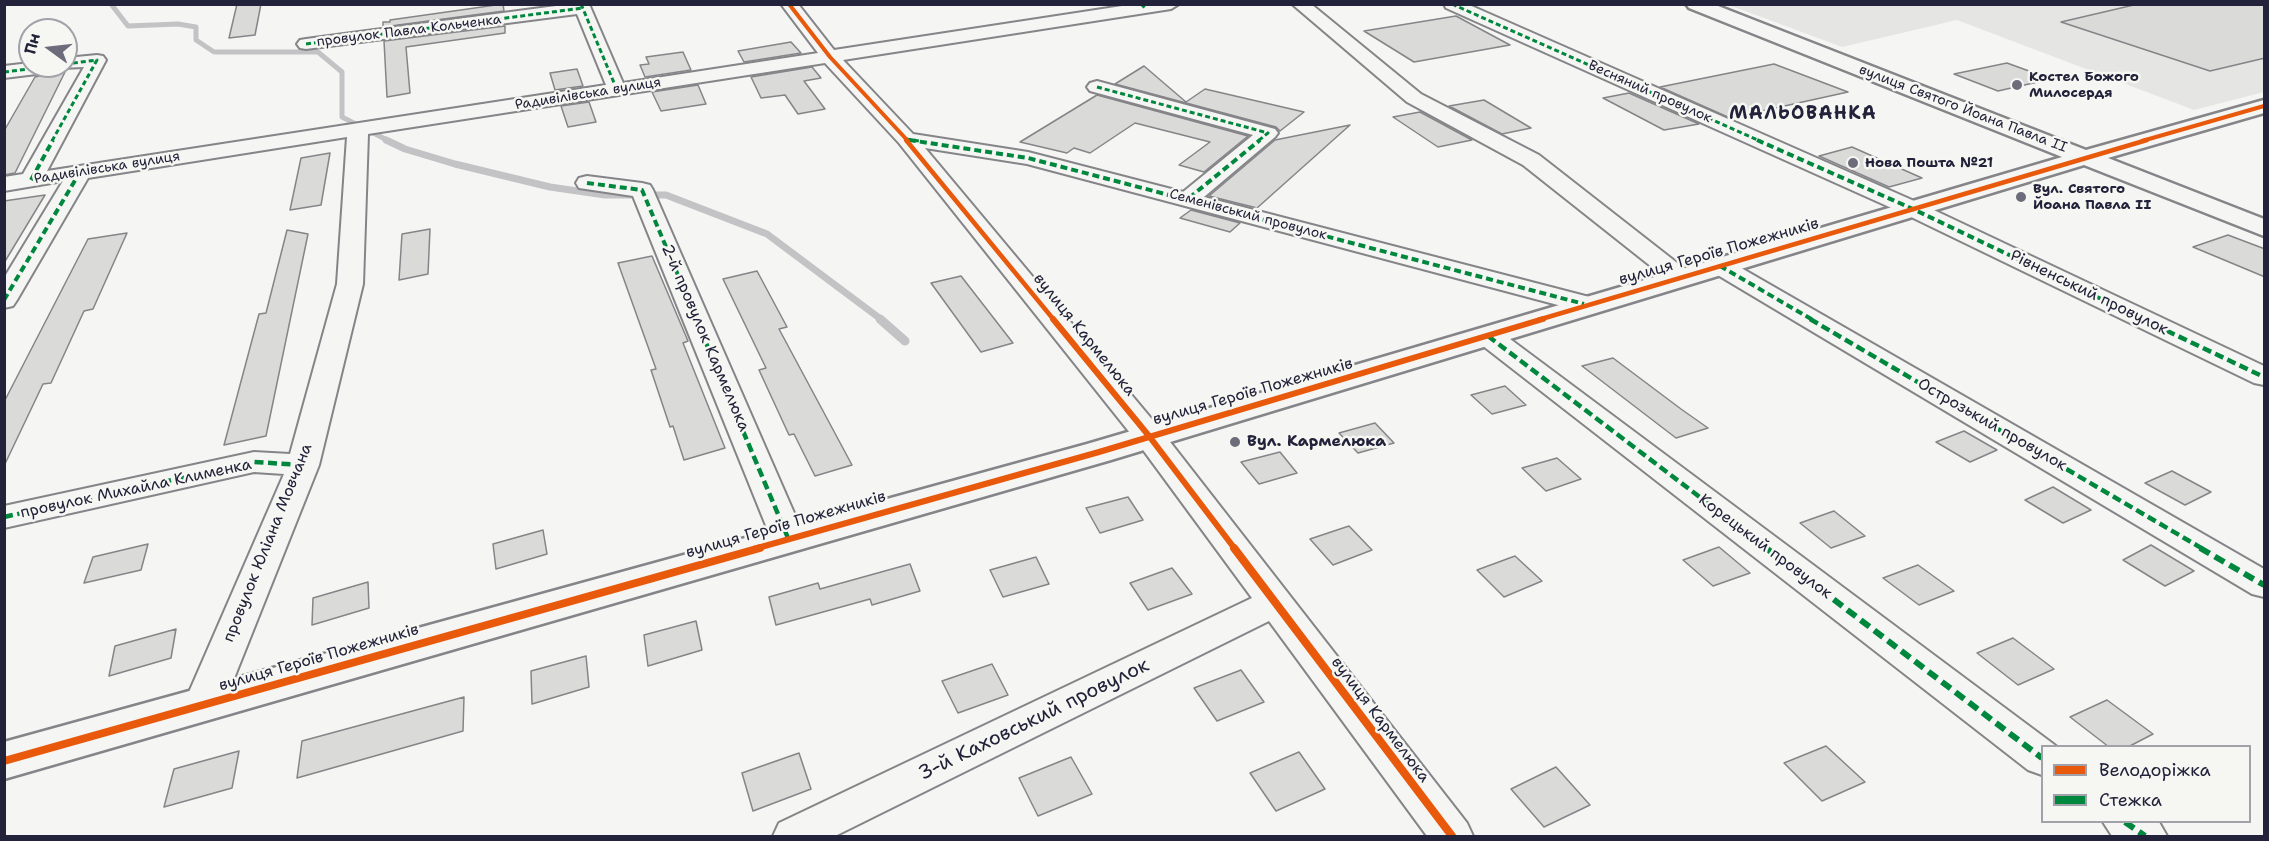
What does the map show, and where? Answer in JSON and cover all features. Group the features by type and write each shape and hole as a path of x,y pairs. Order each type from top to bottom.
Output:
{"street":[{"name":"вулиця Кармелюка","path":"789,4 830,57 906,139 1149,436 1452,837"},
{"name":"Радивілівська вулиця","path":"4,184 830,57 1143,6 1171,4"},
{"path":"1300,4 1414,98 1531,160 1681,278"},
{"name":"Весняний провулок","path":"1452,4 1913,209"},
{"name":"вулиця Святого Йоана Павла II","path":"1695,4 2265,228"},
{"path":"582,6 617,90"},
{"name":"провулок Павла Кольченка","path":"306,44 582,6"},
{"path":"31,180 97,60 78,62"},
{"path":"1097,87 1268,133 1189,198"},
{"name":"вулиця Героїв Пожежників","path":"4,762 1149,436 2086,157 2265,106"},
{"name":"провулок Юліана Мовчана","path":"202,706 303,465 350,284 358,129"},
{"name":"Семенівський провулок","path":"906,139 1028,158 1189,198 1588,305"},
{"path":"4,300 80,172"},
{"name":"2-й провулок Кармелюка","path":"587,183 642,190 788,538"},
{"name":"Рівненський провулок","path":"1913,209 2265,377"},
{"name":"Острозький провулок","path":"1720,266 2265,585"},
{"name":"Корецький провулок","path":"1488,336 2041,757"},
{"name":"провулок Михайла Клименка","path":"4,517 254,462 303,465"},
{"name":"3-й Каховський провулок","path":"794,837 1273,603"},
{"path":"2126,823 2145,837"}],"shaded area":[{"path":"1729,5 2264,5 2264,92 2194,110 1957,20 1842,47"}],"building":[{"path":"237,4 261,4 255,35 229,38"},
{"path":"503,4 504,11 383,27 383,22 390,22 390,20"},
{"path":"2138,4 2265,4 2265,58 2210,71 2061,22"},
{"path":"1456,16 1510,45 1414,62 1364,31"},
{"path":"505,26 505,33 406,47 410,93 387,97 384,41"},
{"path":"791,42 801,53 744,62 738,51"},
{"path":"683,52 691,70 645,77 640,65 649,64 646,57"},
{"path":"2007,63 2051,79 1998,91 1954,74"},
{"path":"1774,64 1848,92 1730,118 1660,87"},
{"path":"1144,66 1186,102 1205,89 1304,112 1280,131 1276,127 1115,84"},
{"path":"812,67 821,78 804,81 825,109 798,114 785,95 761,98 751,77"},
{"path":"577,69 583,86 555,90 550,73"},
{"path":"34,78 62,78 15,173 4,175 4,131"},
{"path":"698,85 706,104 661,111 652,92"},
{"path":"1629,93 1699,124 1664,130 1603,98"},
{"path":"1097,95 1248,136 1204,172 1179,165 1210,142 1135,123 1090,153 1074,148 1067,153 1020,142"},
{"path":"1484,100 1531,128 1502,134 1449,106"},
{"path":"589,102 596,122 568,127 561,106"},
{"path":"1420,112 1472,140 1438,147 1393,117"},
{"path":"1350,125 1257,208 1209,196 1275,140"},
{"path":"1852,147 1922,178 1889,187 1819,156"},
{"path":"330,153 321,205 290,210 301,158"},
{"path":"45,195 4,263 4,201"},
{"path":"1191,210 1240,223 1230,232 1180,218"},
{"path":"430,229 428,274 399,280 402,234"},
{"path":"287,230 308,234 266,436 224,445 259,314 266,313"},
{"path":"127,233 93,309 84,311 51,383 43,384 4,466 4,402 88,239"},
{"path":"2228,235 2265,249 2265,277 2193,247"},
{"path":"652,256 688,341 683,343 725,448 684,460 673,426 670,427 651,370 656,369 618,263"},
{"path":"757,271 787,327 779,329 852,465 815,476 794,434 789,435 759,370 766,368 723,279"},
{"path":"961,276 1013,343 981,352 931,283"},
{"path":"1613,358 1708,428 1676,438 1582,366"},
{"path":"1505,386 1526,405 1492,414 1471,395"},
{"path":"1375,423 1394,443 1358,453 1339,433"},
{"path":"1964,431 1997,450 1970,462 1936,442"},
{"path":"1280,452 1297,473 1259,484 1241,462"},
{"path":"1557,458 1581,479 1546,491 1522,468"},
{"path":"2172,471 2211,492 2185,505 2145,483"},
{"path":"2053,487 2091,510 2063,523 2025,500"},
{"path":"1128,497 1143,520 1100,533 1086,508"},
{"path":"1834,511 1865,536 1831,548 1800,523"},
{"path":"1349,526 1372,550 1333,565 1310,539"},
{"path":"543,530 547,554 496,569 493,544"},
{"path":"148,544 141,570 84,583 93,557"},
{"path":"2151,545 2194,571 2165,586 2123,560"},
{"path":"1719,547 1750,573 1713,586 1683,560"},
{"path":"1515,556 1542,581 1504,597 1477,570"},
{"path":"1036,557 1049,584 1003,597 990,570"},
{"path":"910,564 920,591 872,605 870,599 776,625 769,597 818,583 820,589"},
{"path":"1918,565 1954,591 1919,605 1883,578"},
{"path":"1172,568 1192,594 1148,610 1130,583"},
{"path":"368,582 369,608 312,625 313,598"},
{"path":"696,621 702,650 648,666 644,635"},
{"path":"176,629 171,658 109,676 115,646"},
{"path":"2013,638 2054,669 2018,685 1977,653"},
{"path":"586,656 589,687 532,704 531,671"},
{"path":"992,664 1008,695 958,713 942,681"},
{"path":"1241,670 1264,702 1217,721 1194,688"},
{"path":"464,697 463,731 297,778 302,741"},
{"path":"2107,700 2153,734 2132,745 2106,745 2070,717"},
{"path":"1826,746 1865,782 1822,801 1784,763"},
{"path":"239,751 232,788 164,807 174,769"},
{"path":"1299,752 1325,789 1276,811 1250,773"},
{"path":"799,753 811,789 753,811 742,773"},
{"path":"1071,757 1092,794 1038,816 1019,778"},
{"path":"1556,767 1590,805 1544,827 1511,789"}],"waterway":[{"path":"111,4 128,26 178,24 196,27 196,40 214,52 318,52 342,72 342,117 389,141"},
{"path":"386,140 405,149 455,164 550,187 605,195 666,195 767,234 882,320"},
{"path":"880,319 905,341"}],"marked path":[{"path":"581,4 617,90"},
{"path":"1141,4 1145,8"},
{"path":"1452,4 1913,209 2264,377"},
{"path":"306,44 583,8"},
{"path":"31,180 97,60 78,62"},
{"path":"4,72 18,70"},
{"path":"1097,87 1268,133 1189,198"},
{"path":"906,139 1028,158 1584,304"},
{"path":"4,300 80,172"},
{"path":"587,183 642,190 788,538"},
{"path":"1720,266 2264,585"},
{"path":"1488,336 2041,757"},
{"path":"4,517 254,462 303,465"},
{"path":"2126,823 2145,836"}],"cycle path":[{"path":"789,4 830,57 906,139 1149,436 1452,836"},
{"path":"4,761 1099,452 1979,188 2264,106"}],"place":[{"name":"Костел Божого Милосердя","path":"2017,85"},
{"name":"Нова Пошта №21","path":"1853,163"},
{"name":"Вул. Святого Йоана Павла ІІ","path":"2021,197"},
{"name":"Вул. Кармелюка","path":"1235,442"}],"district":[{"name":"МАЛЬОВАНКА","path":"1803,114"}]}
